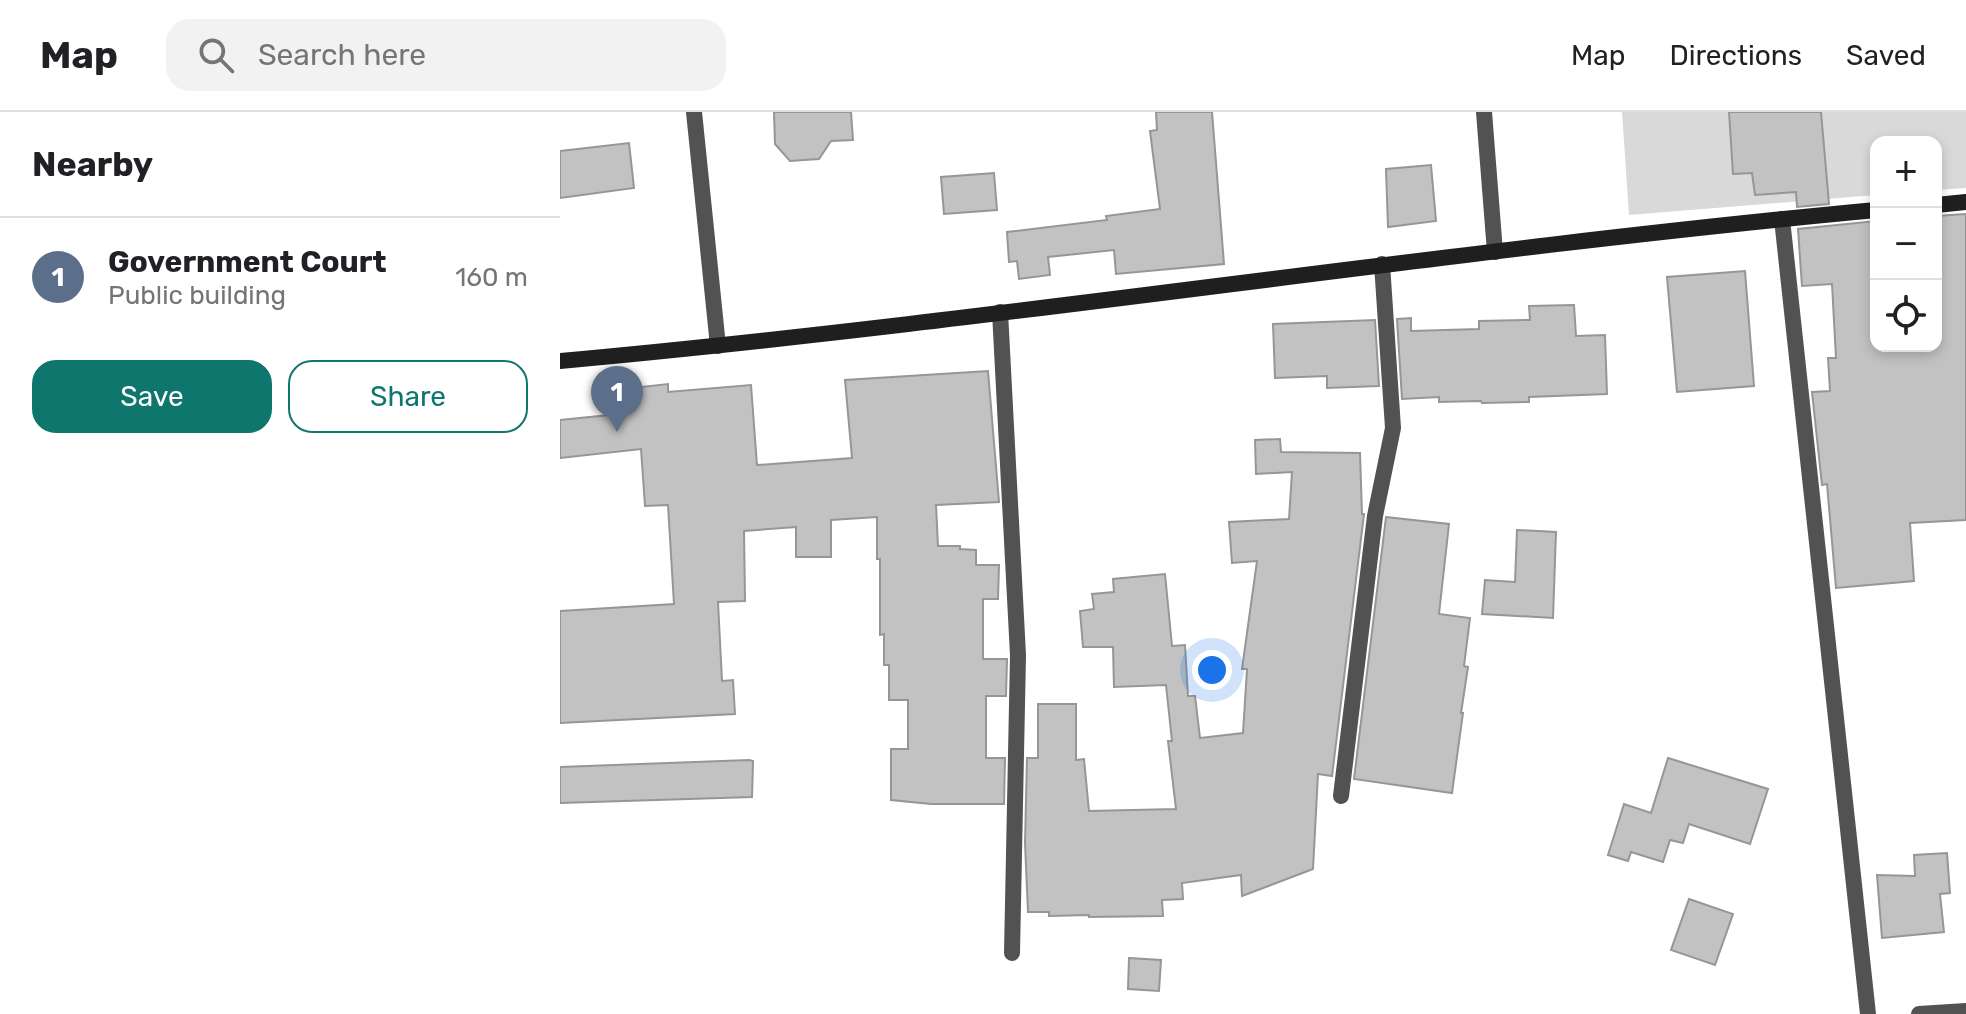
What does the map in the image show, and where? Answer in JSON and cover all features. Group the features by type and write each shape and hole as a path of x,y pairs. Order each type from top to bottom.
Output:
{"street":[{"path":"694,112 718,346"},
{"path":"1484,112 1495,252"},
{"path":"1942,204 1966,202"},
{"path":"560,361 718,346 1382,264 1870,211"},
{"path":"1782,219 1868,1014"},
{"path":"1341,796 1375,516 1393,428 1382,264"},
{"path":"1000,312 1018,655 1012,953"},
{"path":"1919,1014 1966,1011"}],"shaded area":[{"path":"1622,112 1966,112 1966,188 1942,190 1942,136 1870,136 1870,195 1629,215"}],"building":[{"path":"774,112 851,112 853,140 831,141 819,159 790,161 775,144"},
{"path":"1156,112 1212,112 1224,264 1116,274 1114,250 1048,257 1050,275 1019,279 1017,261 1009,262 1007,232 1107,220 1106,216 1160,209 1150,131 1157,130"},
{"path":"1729,112 1821,112 1829,204 1797,207 1796,192 1755,195 1752,173 1733,174"},
{"path":"629,143 634,188 560,198 560,151"},
{"path":"1431,165 1436,221 1388,227 1386,169"},
{"path":"994,173 997,210 944,214 941,177"},
{"path":"1966,214 1966,520 1910,523 1914,581 1836,588 1827,484 1822,485 1812,392 1830,391 1828,358 1836,358 1832,284 1802,286 1798,229 1870,222 1870,352 1942,352 1942,216"},
{"path":"1745,271 1754,386 1677,392 1667,277"},
{"path":"1574,305 1576,336 1605,335 1607,394 1529,397 1529,402 1439,402 1439,397 1402,399 1397,319 1411,318 1411,331 1479,329 1479,321 1530,320 1529,306"},
{"path":"1375,320 1379,386 1327,388 1327,376 1275,378 1273,324"},
{"path":"988,371 999,502 936,505 938,546 976,550 976,565 999,565 998,599 983,599 983,659 1007,659 1006,696 986,696 986,758 1005,758 1004,804 931,804 891,800 891,749 908,749 908,700 889,700 889,665 884,665 884,634 880,635 877,517 831,520 831,557 796,557 796,527 744,531 745,601 718,602 722,681 733,680 735,714 560,723 560,611 674,604 668,505 645,506 641,449 560,458 560,420 609,415 606,391 668,384 668,392 751,385 757,465 852,458 845,380"},
{"path":"1280,439 1281,452 1360,453 1364,514 1332,776 1318,774 1313,869 1242,896 1241,875 1182,883 1183,899 1162,900 1163,916 1049,916 1049,912 1028,912 1025,843 1027,758 1038,758 1038,704 1076,704 1076,760 1084,759 1089,811 1176,809 1168,741 1172,741 1166,685 1114,687 1113,647 1083,647 1080,611 1094,609 1092,594 1114,592 1113,579 1165,574 1172,646 1185,645 1188,696 1195,696 1200,738 1243,733 1247,669 1242,669 1257,561 1232,563 1229,522 1289,519 1292,472 1256,474 1255,440"},
{"path":"1386,517 1449,524 1439,614 1470,618 1464,666 1468,667 1452,793 1354,779"},
{"path":"1517,530 1556,532 1553,618 1482,614 1485,580 1515,582"},
{"path":"1668,758 1768,789 1750,844 1689,824 1683,843 1670,840 1663,862 1631,852 1628,861 1608,855 1624,804 1651,813"},
{"path":"753,761 752,797 560,803 560,767"},
{"path":"1947,853 1950,893 1940,894 1944,932 1882,938 1877,875 1915,876 1914,855"},
{"path":"1689,899 1733,914 1715,965 1671,950"},
{"path":"1129,958 1161,960 1159,991 1128,989"}],"place":[{"name":"Government Court","path":"617,432"}]}
